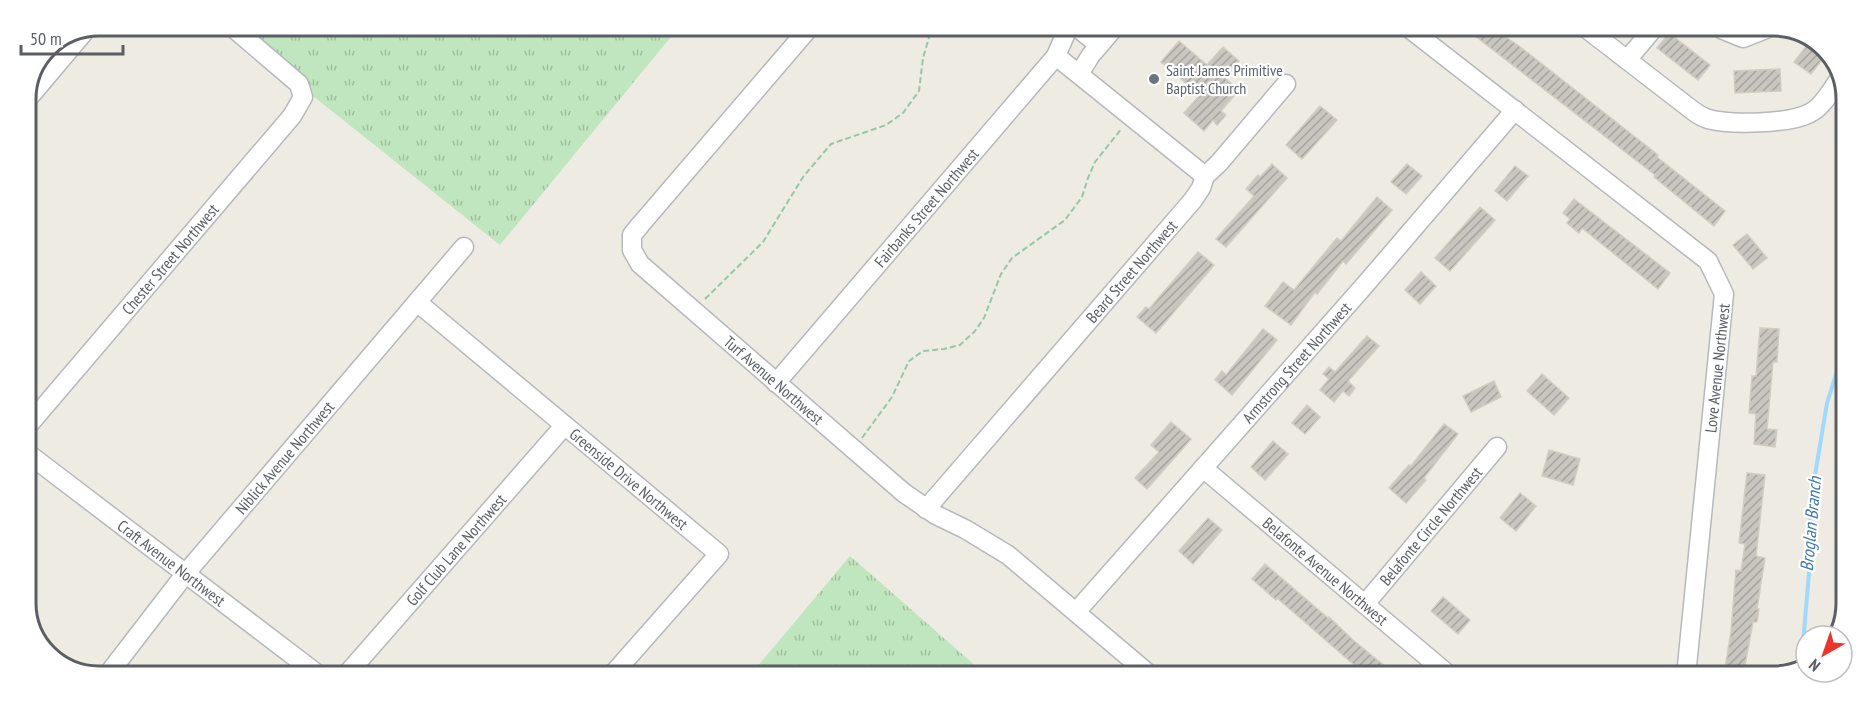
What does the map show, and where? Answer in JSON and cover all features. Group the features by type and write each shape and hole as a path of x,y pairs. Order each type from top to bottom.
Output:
{"street":[{"name":"Chester Street Northwest","path":"36,416 292,116 303,96 299,84 243,36"},
{"name":"Turf Avenue Northwest","path":"802,36 632,235 632,250 640,264 904,493 936,515 965,529 1008,555 1139,666"},
{"name":"Fairbanks Street Northwest","path":"776,383 1056,56 1065,36"},
{"path":"1088,36 1099,45"},
{"path":"1079,74 1090,55 1107,36"},
{"name":"Love Avenue Northwest","path":"1419,36 1708,261 1724,294 1687,666"},
{"path":"1596,36 1692,111 1705,118 1721,122 1767,122 1812,113 1834,85"},
{"path":"1627,60 1647,36"},
{"path":"37,89 77,40"},
{"path":"1056,56 1205,176"},
{"name":"Beard Street Northwest","path":"926,508 1193,200 1205,176 1286,84"},
{"name":"Armstrong Street Northwest","path":"1076,612 1364,286 1515,110"},
{"name":"Niblick Avenue Northwest","path":"114,666 186,573 464,247"},
{"name":"Greenside Drive Northwest","path":"417,302 719,554 620,666"},
{"name":"Golf Club Lane Northwest","path":"354,666 564,426"},
{"name":"Belafonte Circle Northwest","path":"1365,604 1497,447"},
{"name":"Craft Avenue Northwest","path":"36,460 307,666"},
{"name":"Belafonte Avenue Northwest","path":"1203,468 1438,666"}],"path":[{"path":"693,311 763,242 803,177 831,144 886,125 903,113 919,91 923,58 929,36"},
{"path":"853,449 892,397 909,361 923,351 960,345 975,331 984,318 1001,274 1012,258 1065,220 1082,197 1095,162 1131,117"}],"green space":[{"path":"238,36 672,36 500,245"},
{"path":"850,556 976,666 758,666"}],"building":[{"path":"1475,36 1504,36 1519,46 1658,155 1657,157 1725,211 1714,226 1654,177 1655,175"},
{"path":"1667,36 1673,36 1710,65 1698,80 1657,48"},
{"path":"1179,41 1207,65 1223,47 1239,61 1225,78 1239,90 1221,111 1226,115 1217,125 1213,120 1204,131 1184,113 1200,95 1161,62"},
{"path":"1807,46 1822,60 1811,74 1794,62"},
{"path":"1780,69 1781,91 1735,93 1734,71"},
{"path":"1320,106 1337,120 1302,159 1286,145"},
{"path":"1272,164 1287,178 1226,247 1216,239 1254,196 1246,189"},
{"path":"1407,164 1422,176 1406,194 1391,182"},
{"path":"1515,166 1528,176 1507,201 1495,191"},
{"path":"1377,197 1392,210 1346,264 1343,261 1317,294 1315,292 1291,325 1265,306 1283,282 1294,290 1337,238 1341,241"},
{"path":"1574,199 1670,273 1658,289 1582,228 1579,233 1567,223 1570,219 1563,213"},
{"path":"1480,207 1495,220 1450,271 1435,258"},
{"path":"1747,234 1767,258 1753,269 1733,245"},
{"path":"1198,252 1214,265 1156,333 1137,317 1146,307 1149,309"},
{"path":"1421,272 1436,286 1420,304 1405,290"},
{"path":"1760,328 1779,329 1777,362 1773,362 1767,429 1777,430 1775,447 1754,444 1756,414 1749,413 1752,376 1756,376"},
{"path":"1263,329 1277,340 1232,395 1215,380 1222,371 1226,375"},
{"path":"1367,336 1379,346 1348,381 1355,388 1349,396 1343,391 1334,402 1320,390 1329,379 1323,374 1329,367 1335,372"},
{"path":"1542,374 1569,398 1554,415 1527,391"},
{"path":"1494,381 1501,397 1471,412 1463,396"},
{"path":"1307,405 1320,417 1305,434 1292,423"},
{"path":"1171,422 1191,439 1147,489 1135,478 1159,452 1151,445"},
{"path":"1444,424 1458,434 1424,478 1426,480 1406,503 1389,488 1409,465 1411,466"},
{"path":"1273,441 1288,454 1265,480 1251,467"},
{"path":"1549,450 1580,459 1573,485 1542,476"},
{"path":"1747,473 1765,475 1756,556 1765,558 1757,622 1753,622 1745,666 1725,666 1736,570 1741,571 1745,544 1739,543"},
{"path":"1520,493 1536,506 1516,531 1500,518"},
{"path":"1208,518 1222,530 1193,564 1179,551"},
{"path":"1265,564 1385,666 1355,666 1252,579"},
{"path":"1443,597 1470,620 1458,634 1431,611"}],"waterway":[{"name":"Broglan Branch","path":"1805,624 1811,499 1827,403 1836,374"}],"place":[{"name":"Saint James Primitive Baptist Church","path":"1154,79"}]}
